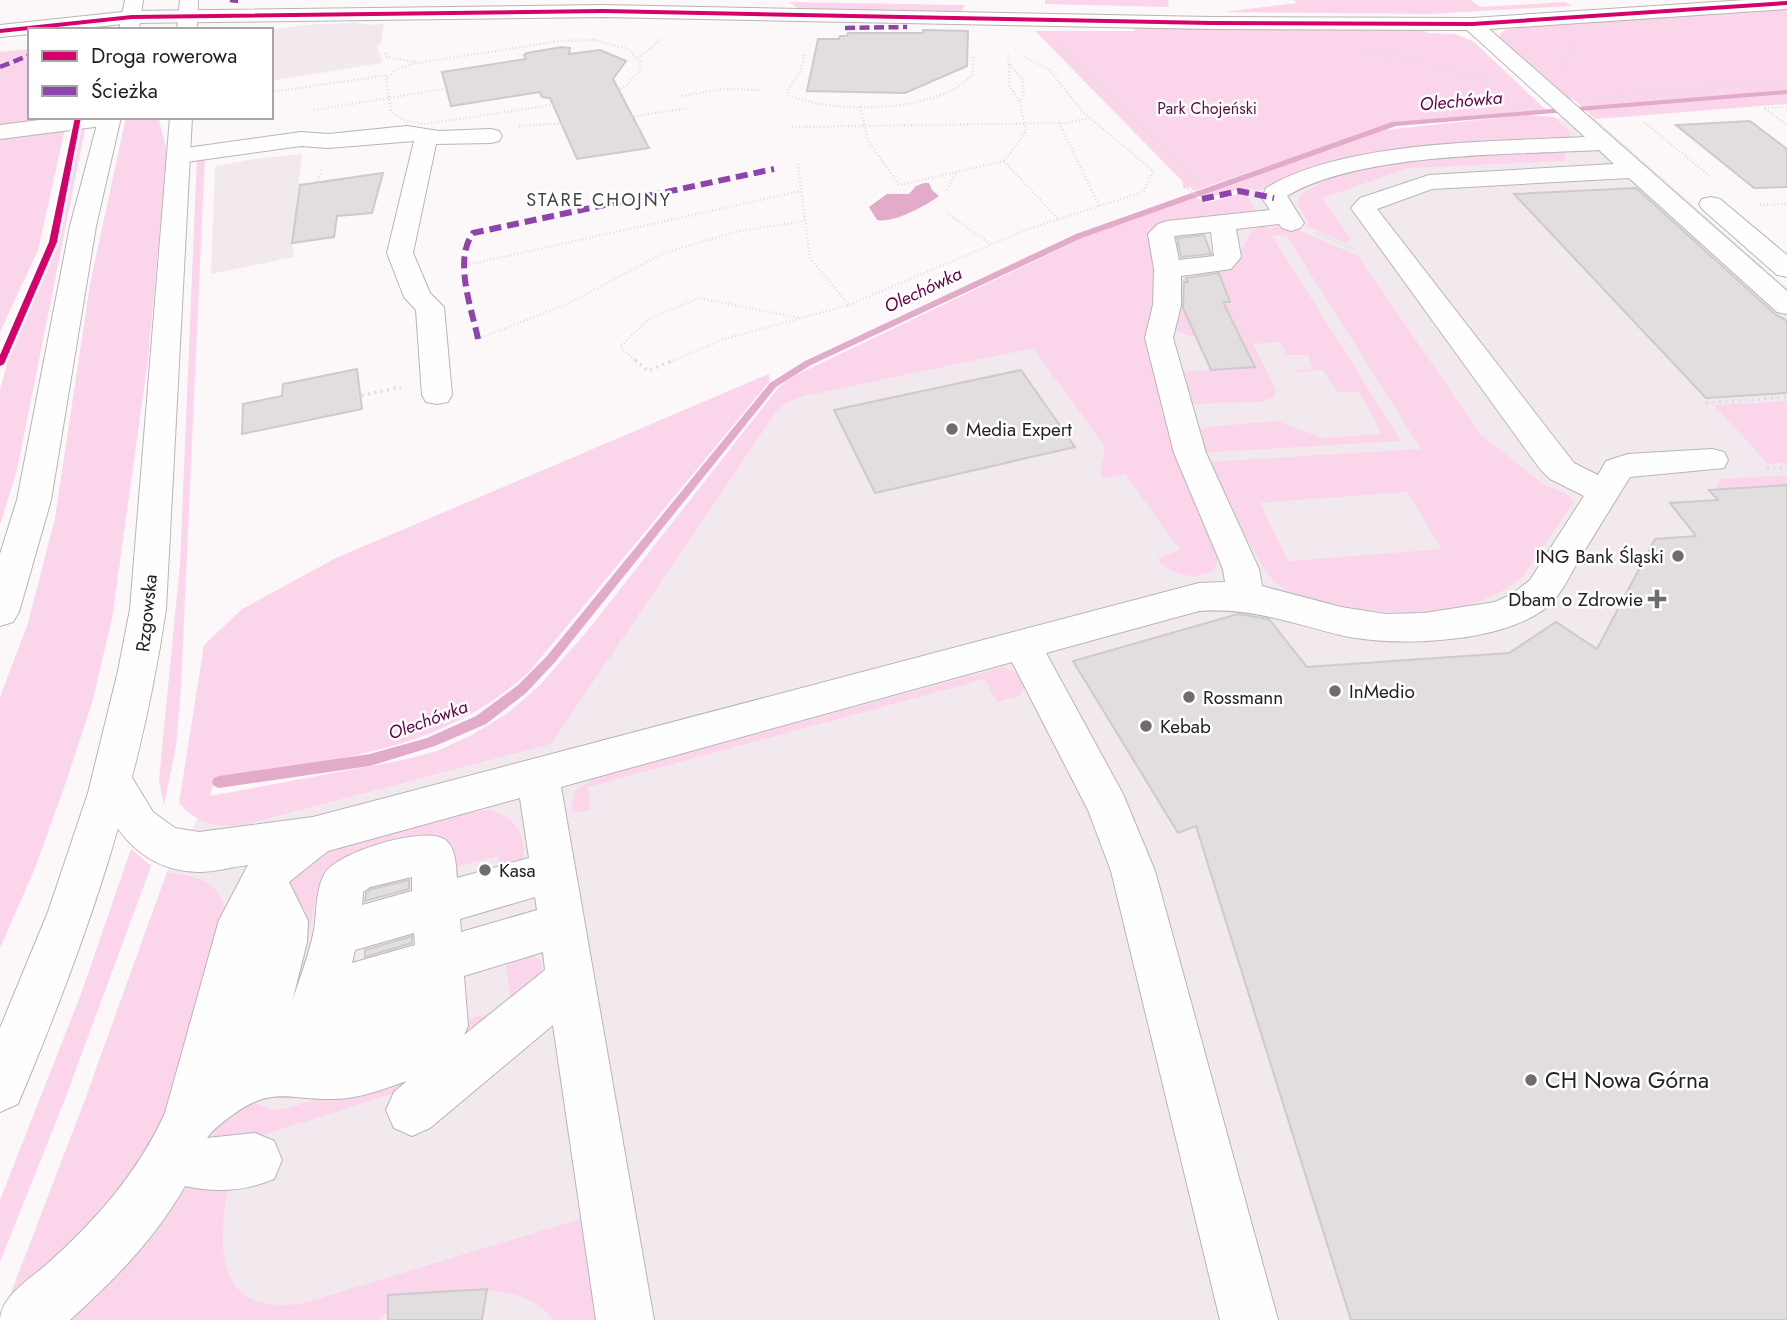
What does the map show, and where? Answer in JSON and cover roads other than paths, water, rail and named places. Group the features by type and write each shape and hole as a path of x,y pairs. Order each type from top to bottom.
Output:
{"street":[{"path":"1176,0 1185,23"},
{"path":"33,28 132,16 539,6 1038,10 1185,23 1472,24 1787,3"},
{"path":"666,36 685,31 703,8"},
{"path":"1472,24 1557,96 1578,119 1612,134 1643,161 1787,306"},
{"path":"0,32 28,29"},
{"path":"0,132 102,119"},
{"path":"0,612 34,500 83,226 110,119"},
{"name":"Rzgowska","path":"0,1086 69,918 113,784 141,660 148,609 181,119"},
{"path":"179,156 301,139 328,141 407,133 426,137 491,136"},
{"path":"1245,596 1241,569 1190,453 1159,338 1167,304 1167,269 1161,234 1167,229 1289,220 1275,198 1275,193 1287,185 1310,177 1360,164 1422,153 1612,134"},
{"path":"426,137 400,253 418,297 430,307 437,388"},
{"path":"1605,492 1562,471 1552,461 1364,208 1369,203 1429,182 1643,161"},
{"path":"1692,188 1787,269"},
{"path":"1167,269 1222,263 1228,257 1223,225"},
{"path":"113,784 138,825 165,846 199,852 313,836 1199,597 1222,594 1245,596 1363,626 1398,629 1474,621 1504,614 1530,603 1544,589 1618,469 1628,465 1712,460"},
{"path":"1021,645 1108,807 1133,872 1249,1320"},
{"path":"538,775 625,1320"},
{"path":"27,1320 110,1244 152,1191 196,1121 242,920 271,869 313,836"},
{"path":"196,1121 261,1072 279,1068 300,1056 319,996 338,920 344,882 352,873 425,853 433,858 442,1032 433,1046 347,1073 317,1074 300,1056"},
{"path":"436,892 554,871"},
{"path":"319,996 441,981 563,925"},
{"path":"412,1110 572,979"},
{"path":"196,1121 210,1165 255,1160"}],"waterway":[{"name":"Olechówka","path":"219,782 370,760 430,742 481,720 522,689 551,659 773,385 808,363 1079,236 1395,124 1787,92"}],"place":[{"name":"Media Expert","path":"952,429"},
{"name":"ING Bank Śląski","path":"1678,556"},
{"name":"Dbam o Zdrowie","path":"1657,599"},
{"name":"InMedio","path":"1335,691"},
{"name":"Rossmann","path":"1189,697"},
{"name":"Kebab","path":"1146,726"},
{"name":"Kasa","path":"485,870"},
{"name":"CH Nowa Górna","path":"1531,1080"}],"district":[{"name":"STARE CHOJNY","path":"599,200"}],"park label":[{"name":"Park Chojeński","path":"1207,108"}]}
